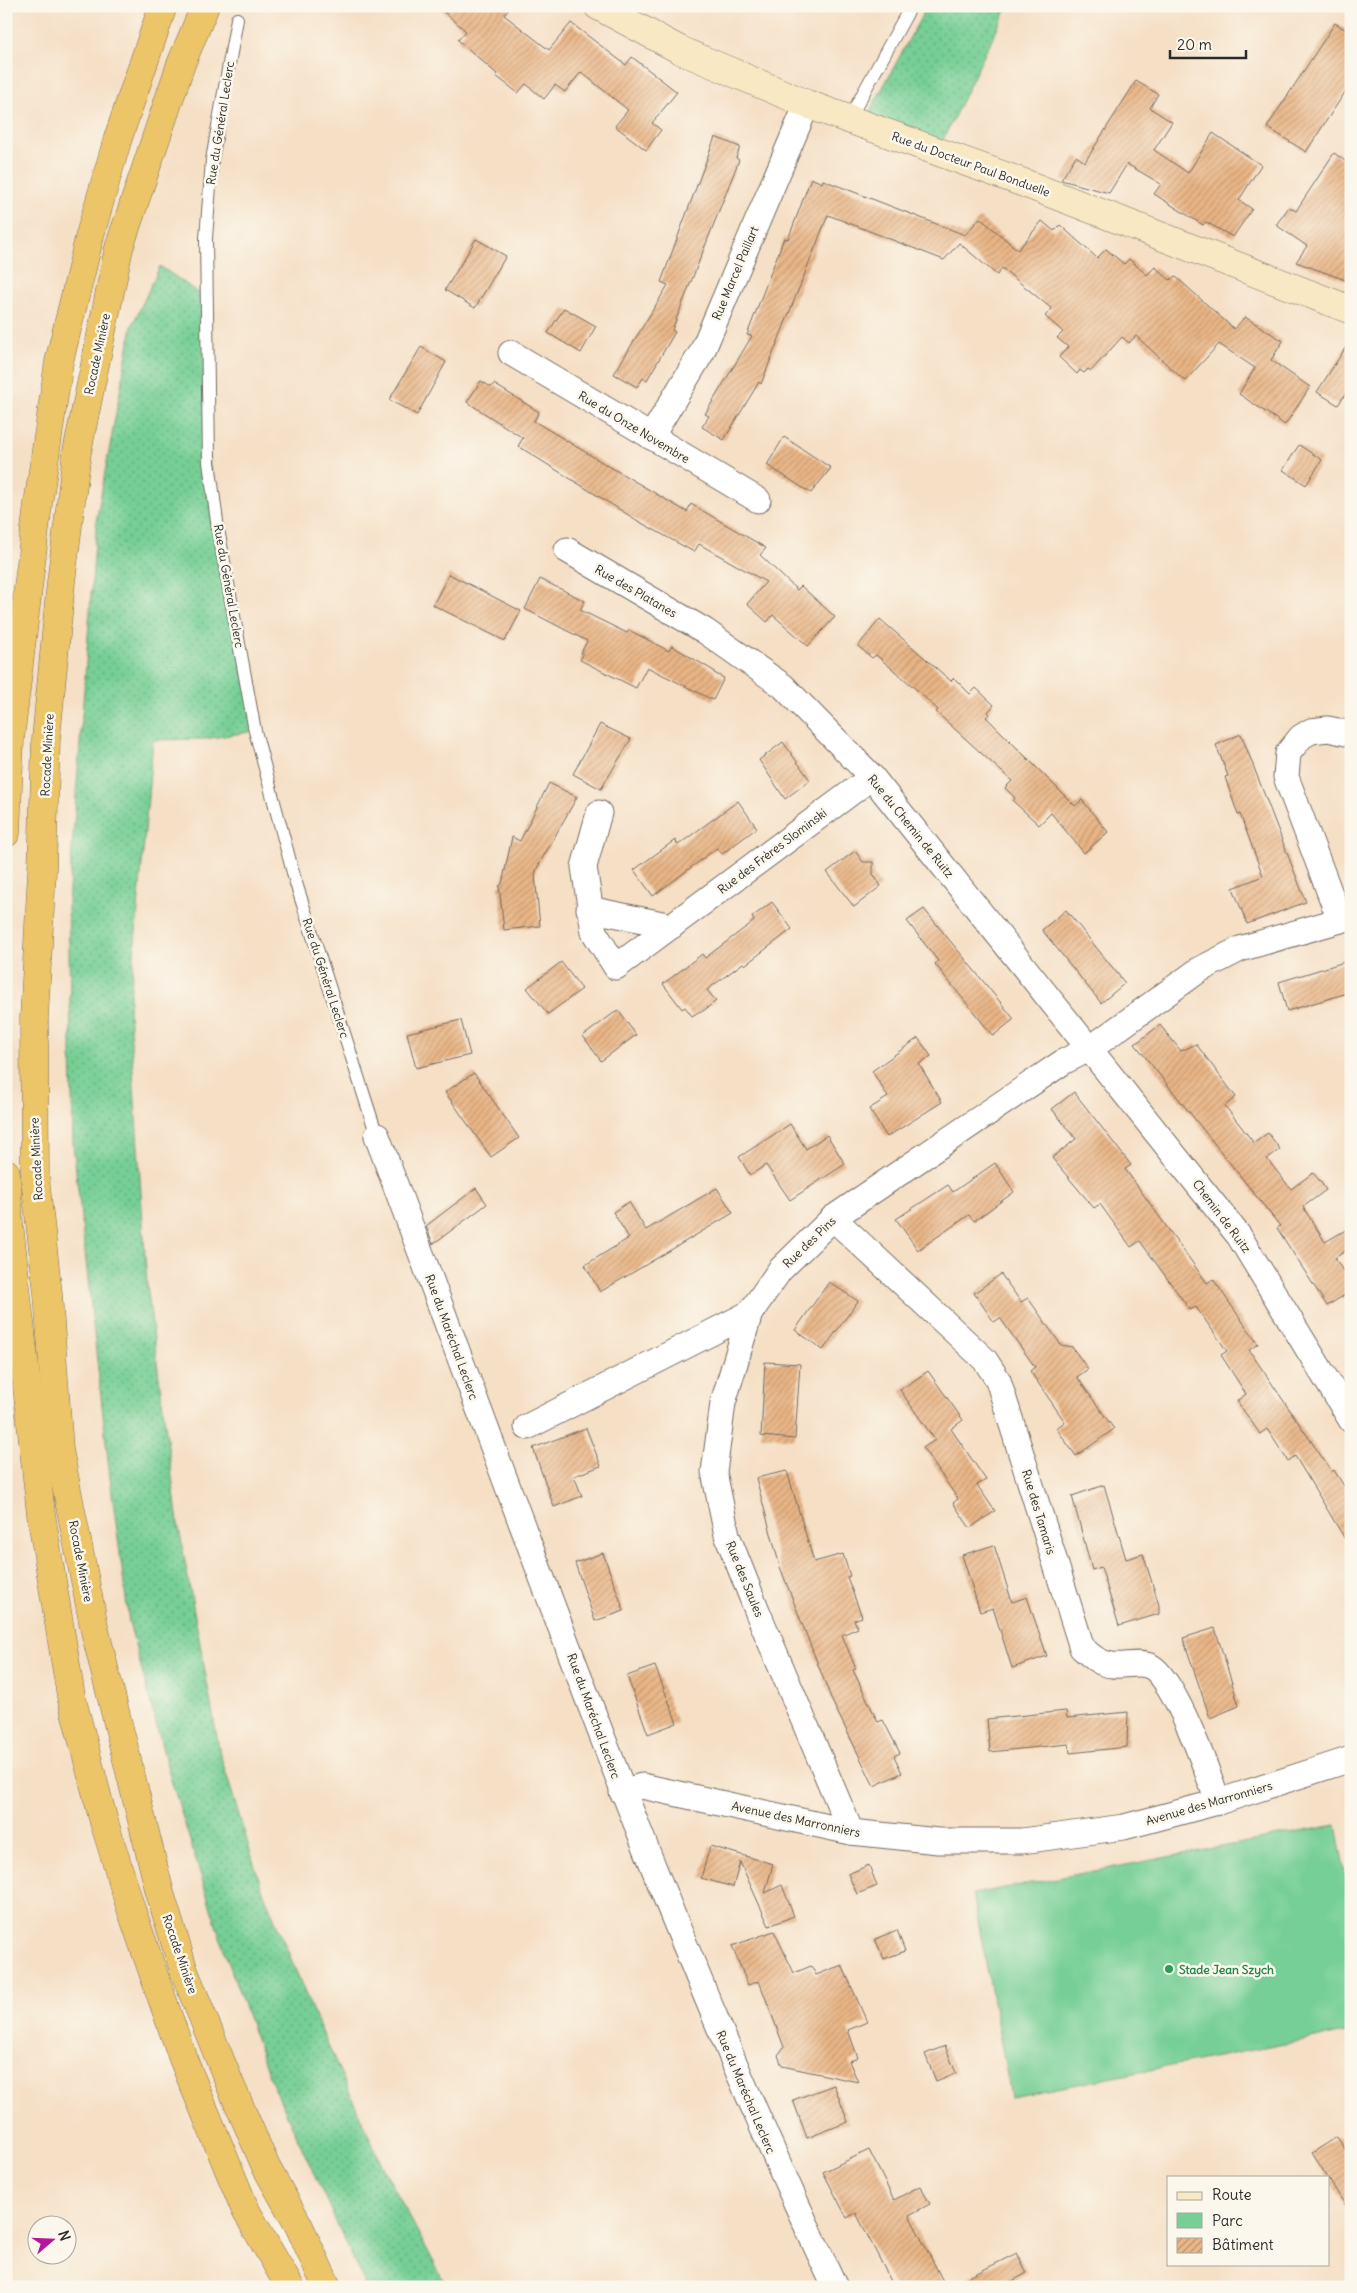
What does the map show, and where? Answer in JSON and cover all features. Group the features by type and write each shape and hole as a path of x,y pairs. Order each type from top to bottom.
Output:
{"highway":[{"path":"6,833 10,739 38,504 59,362 90,235 118,138 163,6"},
{"name":"Rocade Minière","path":"205,6 164,110 119,248 77,452 61,582 46,739 42,870 34,1018 35,1178 48,1294 59,1450 99,1648 160,1893 184,1971 230,2084 266,2167 299,2226 327,2287"},
{"path":"6,1173 9,1223 41,1514 71,1696 110,1840 132,1912 183,2059 246,2211 290,2287"}],"street":[{"name":"Rue du Docteur Paul Bonduelle","path":"598,6 680,50 807,104 1024,183 1351,310"},
{"name":"Rue Marcel Paillart","path":"651,437 702,352 807,104"},
{"name":"Rue du Onze Novembre","path":"511,353 758,500"},
{"name":"Rue des Platanes","path":"567,550 705,631"},
{"name":"Rue du Chemin de Ruitz","path":"705,631 783,686 872,777 1091,1048"},
{"path":"1345,918 1286,777 1288,753 1301,737 1311,731 1328,729 1351,734"},
{"name":"Rue des Frères Slominski","path":"599,813 584,867 594,932 616,967 872,777"},
{"path":"589,909 672,926"},
{"name":"Rue des Pins","path":"527,1427 750,1313 780,1270 833,1218 1063,1062 1091,1048 1199,970 1240,949 1345,918"},
{"name":"Chemin de Ruitz","path":"1091,1048 1239,1236 1351,1420"},
{"name":"Rue du Maréchal Leclerc","path":"377,1136 622,1792 725,2044 787,2186 835,2287"},
{"name":"Rue des Tamaris","path":"833,1218 985,1360 998,1380 1082,1648 1095,1660 1112,1665 1134,1662 1151,1667 1166,1681 1201,1754 1218,1802"},
{"name":"Rue des Saules","path":"750,1313 723,1403 714,1472 727,1535 851,1832"},
{"name":"Avenue des Marronniers","path":"622,1792 642,1786 851,1832 938,1841 1022,1841 1124,1827 1218,1802 1351,1759"}],"lane":[{"path":"849,119 911,6"},
{"name":"Rue du Général Leclerc","path":"237,18 212,160 206,238 209,462 218,529 255,730 295,880 377,1136"}],"green space":[{"path":"927,6 1008,6 937,152 863,124"},
{"path":"160,266 206,298 209,462 255,731 205,739 153,740 129,1010 147,1285 178,1523 220,1754 261,1886 310,2005 385,2171 447,2287 366,2287 269,2076 222,1944 169,1773 129,1622 110,1478 73,1144 68,903 97,516 132,326"},
{"name":"Stade Jean Szych","path":"1336,1825 1351,1907 1351,2031 1011,2097 973,1894"}],"building":[{"path":"437,6 511,6 504,15 549,50 571,23 626,65 632,57 677,92 652,123 661,130 646,150 615,126 628,110 581,72 565,92 555,85 544,99 526,84 518,93 496,76 497,74 458,40 466,31"},
{"path":"1335,23 1351,33 1351,83 1306,152 1267,127"},
{"path":"1136,81 1158,94 1150,108 1172,122 1154,150 1188,173 1213,133 1261,165 1239,200 1252,209 1233,237 1206,222 1203,225 1154,194 1161,184 1127,164 1109,193 1061,180 1076,156 1085,162"},
{"path":"715,137 740,147 736,158 739,160 672,330 675,332 647,380 643,378 637,387 614,374 668,285 661,282"},
{"path":"1334,153 1351,165 1351,282 1296,262 1307,246 1276,225 1289,207 1296,211"},
{"path":"811,178 822,183 823,180 965,235 980,218 1018,250 1042,221 1054,231 1060,225 1097,258 1106,249 1124,264 1129,259 1147,275 1155,267 1170,280 1175,276 1234,329 1245,317 1283,341 1271,360 1310,387 1285,425 1239,394 1255,368 1219,344 1185,381 1136,336 1129,343 1122,337 1091,371 1088,369 1084,373 1080,370 1077,374 1059,357 1068,347 1057,338 1063,332 1045,316 1052,309 1002,268 997,275 959,243 944,260 828,215 761,384 759,382 724,440 702,427 709,416 705,414 752,336 747,335 784,238 788,239"},
{"path":"476,239 506,256 475,308 445,290"},
{"path":"564,308 596,326 581,353 548,333"},
{"path":"1351,339 1351,386 1338,405 1317,392"},
{"path":"421,347 446,362 417,415 389,400"},
{"path":"481,381 491,387 494,384 539,412 534,421 687,512 691,504 766,548 760,555 797,590 801,586 835,617 808,646 773,615 767,622 747,604 766,582 699,544 694,552 638,521 518,446 523,438 467,402"},
{"path":"784,437 831,468 811,493 767,465"},
{"path":"1299,445 1322,460 1306,485 1283,470"},
{"path":"449,574 521,611 505,641 433,605"},
{"path":"540,579 585,601 580,610 627,633 629,630 669,651 672,646 714,671 714,673 724,678 713,700 647,667 636,688 580,660 587,641 525,609"},
{"path":"880,619 951,681 954,678 970,694 976,688 994,705 988,712 990,714 986,717 1075,806 1082,800 1108,832 1084,853 1051,813 1039,825 1013,801 1015,798 1005,788 1012,781 936,712 938,710 917,690 876,655 872,658 858,646"},
{"path":"600,724 631,739 601,789 573,774"},
{"path":"1241,734 1306,902 1247,924 1233,888 1263,876 1240,814 1238,815 1225,777 1228,776 1216,745"},
{"path":"783,742 810,780 785,799 759,760"},
{"path":"549,783 577,797 537,868 535,875 540,926 504,930 499,886 502,884 512,837 520,841"},
{"path":"738,801 757,828 722,854 717,848 653,896 634,870 675,840 678,845"},
{"path":"855,851 863,862 873,862 873,874 881,886 854,907 827,872"},
{"path":"772,902 792,929 745,965 743,963 707,990 716,1001 703,1011 692,1016 685,1007 682,1009 663,984 702,954 705,958 754,921 752,917"},
{"path":"924,909 1014,1019 993,1036 935,964 938,961 907,921"},
{"path":"1066,910 1125,983 1101,1003 1042,930"},
{"path":"1351,960 1351,992 1287,1011 1279,982"},
{"path":"561,962 582,989 548,1014 527,988"},
{"path":"618,1010 636,1035 601,1061 583,1036"},
{"path":"461,1020 470,1055 416,1068 407,1033"},
{"path":"1160,1025 1181,1051 1196,1044 1236,1097 1225,1106 1254,1143 1268,1133 1280,1149 1267,1159 1291,1189 1313,1173 1320,1181 1326,1190 1303,1207 1325,1242 1351,1227 1351,1247 1335,1258 1351,1284 1351,1291 1327,1306 1277,1228 1280,1226 1135,1044"},
{"path":"918,1038 931,1056 919,1064 942,1102 887,1137 869,1109 888,1097 872,1071"},
{"path":"474,1073 519,1138 491,1157 445,1092"},
{"path":"1074,1092 1131,1165 1125,1169 1207,1283 1213,1279 1258,1344 1249,1350 1351,1497 1351,1549 1295,1456 1288,1461 1267,1429 1260,1434 1237,1401 1246,1394 1221,1355 1227,1351 1196,1307 1190,1310 1140,1241 1131,1247 1100,1204 1094,1208 1052,1158 1076,1139 1052,1109"},
{"path":"790,1124 806,1149 827,1135 845,1164 790,1200 766,1165 750,1175 739,1157"},
{"path":"995,1163 1014,1192 974,1221 969,1215 918,1250 896,1219 948,1185 953,1192"},
{"path":"476,1188 487,1204 433,1244 426,1226"},
{"path":"717,1188 733,1213 600,1292 585,1265 629,1238 613,1212 629,1202 646,1230"},
{"path":"1001,1274 1021,1302 1028,1298 1061,1345 1072,1347 1088,1369 1077,1377 1114,1429 1076,1456 1056,1428 1065,1422 1030,1371 1035,1367 1000,1318 994,1322 974,1293"},
{"path":"829,1282 858,1301 823,1350 795,1330"},
{"path":"765,1362 800,1364 795,1439 761,1436"},
{"path":"928,1371 963,1420 951,1429 986,1480 977,1485 995,1511 970,1528 953,1503 958,1499 923,1448 935,1440 900,1390"},
{"path":"586,1428 601,1466 574,1476 582,1496 554,1507 533,1448"},
{"path":"787,1471 814,1562 843,1554 850,1576 847,1577 862,1617 854,1620 858,1628 842,1635 856,1669 853,1670 878,1722 883,1720 900,1753 894,1756 902,1773 874,1786 833,1703 780,1567 756,1478"},
{"path":"1104,1485 1126,1559 1143,1554 1159,1605 1159,1614 1119,1626 1101,1567 1092,1570 1072,1496"},
{"path":"994,1545 1012,1602 1027,1597 1047,1656 1012,1668 993,1608 980,1612 962,1555"},
{"path":"603,1553 624,1611 595,1621 575,1563"},
{"path":"1215,1628 1239,1706 1210,1718 1183,1638"},
{"path":"655,1666 677,1723 648,1734 627,1676"},
{"path":"1066,1711 1067,1718 1128,1712 1127,1747 1070,1753 1069,1744 990,1752 987,1719"},
{"path":"710,1846 773,1864 765,1893 782,1885 794,1916 769,1926 740,1862 733,1887 701,1878"},
{"path":"869,1865 877,1886 857,1894 848,1874"},
{"path":"897,1930 905,1951 884,1959 875,1939"},
{"path":"774,1931 794,1973 811,1966 816,1975 842,1965 867,2022 848,2030 858,2058 849,2061 858,2082 782,2066 778,2055 784,2047 759,1981 748,1985 732,1946"},
{"path":"945,2046 956,2073 936,2081 925,2054"},
{"path":"834,2085 848,2122 807,2138 793,2100"},
{"path":"1337,2137 1351,2158 1351,2214 1330,2181 1330,2176 1327,2176 1312,2153"},
{"path":"869,2150 894,2200 920,2186 930,2204 909,2215 946,2287 894,2287 856,2213 847,2218 823,2172"},
{"path":"1017,2253 1027,2273 1001,2287 949,2287"}],"place":[{"name":"Stade Jean Szych","path":"1169,1969"}]}
